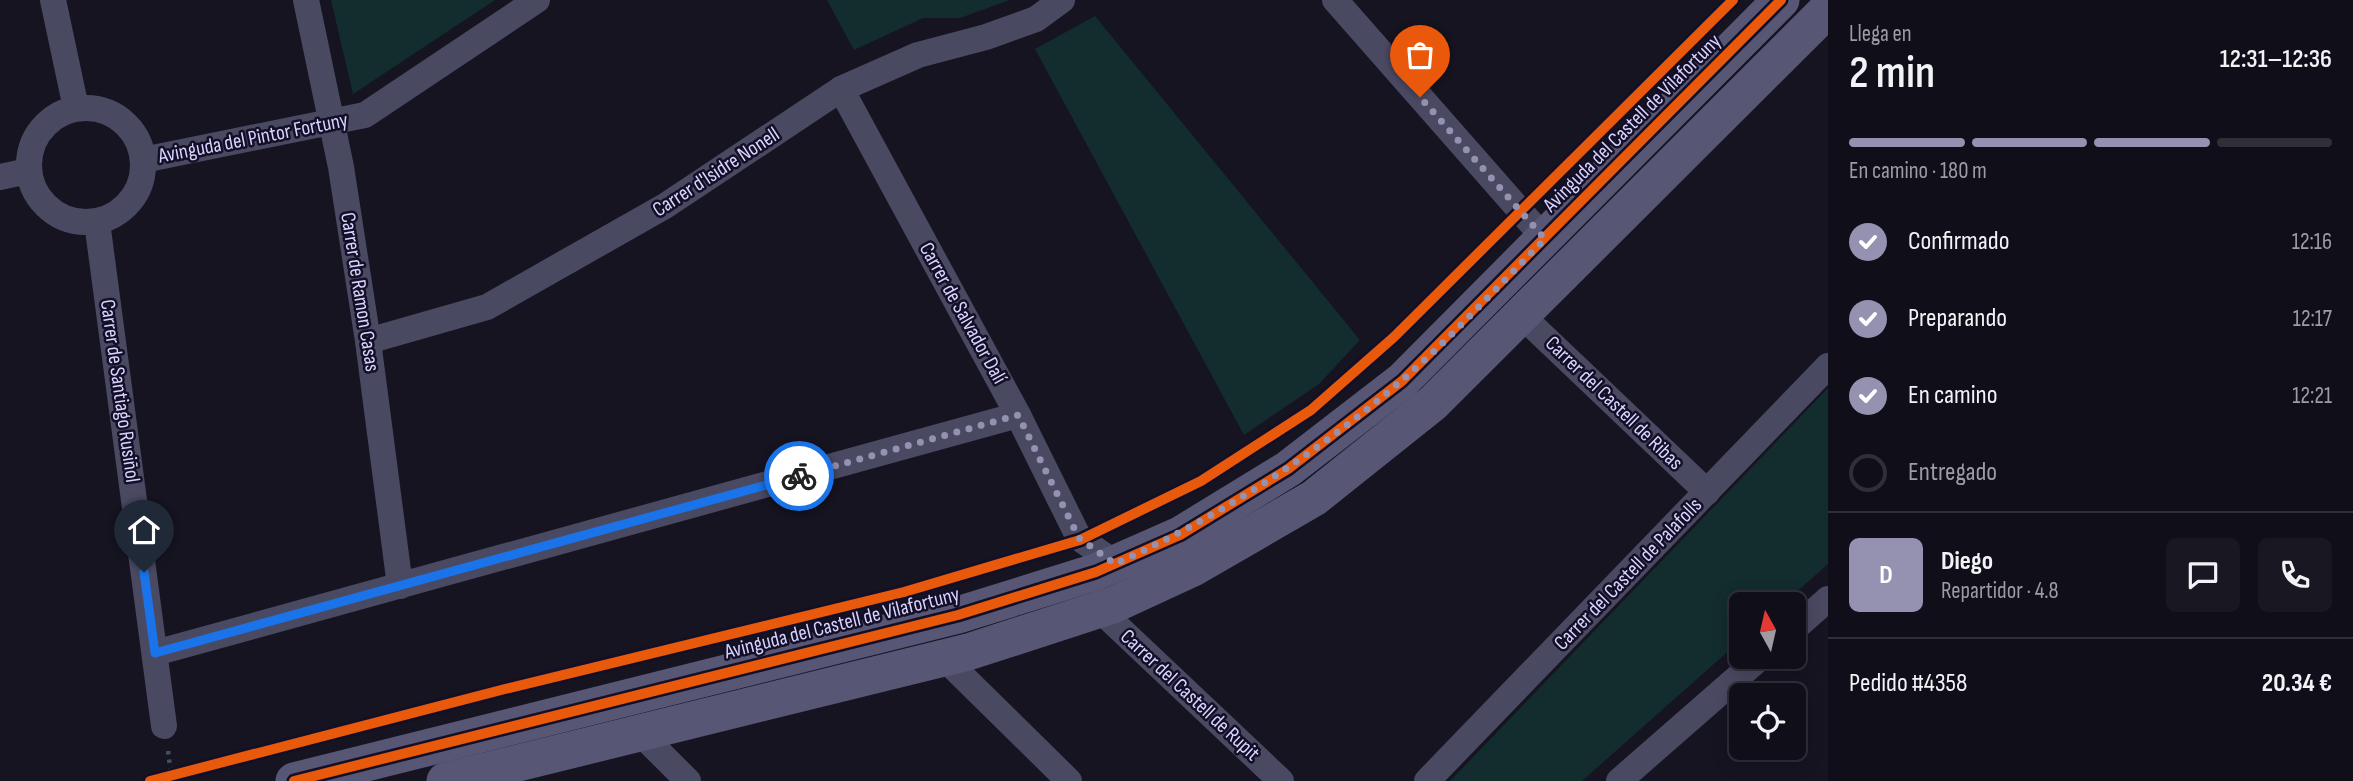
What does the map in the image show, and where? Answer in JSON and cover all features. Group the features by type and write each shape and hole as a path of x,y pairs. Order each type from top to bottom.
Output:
{"street":[{"path":"52,0 76,108"},
{"name":"Carrer de Ramon Casas","path":"306,0 332,122 368,341 400,586"},
{"name":"Avinguda del Pintor Fortuny","path":"144,160 365,115 537,0"},
{"name":"Carrer d'Isidre Nonell","path":"368,341 487,307 666,206 841,89 918,55 986,37 1036,19 1062,0"},
{"path":"1335,0 1545,239"},
{"name":"Avinguda del Castell de Vilafortuny","path":"294,781 958,615 1115,564 1180,535 1288,468 1402,381 1781,0"},
{"path":"445,781 944,658 1100,610 1192,568 1314,498 1433,403 1828,9"},
{"name":"Carrer de Salvador Dalí","path":"841,89 1018,415 1079,538 1115,564"},
{"path":"76,108 95,108 113,114 128,125 139,141 144,160 137,192 127,206 97,222 65,219 52,211 40,200 28,171 29,154 35,137 52,118 76,108"},
{"path":"0,177 28,171"},
{"name":"Carrer de Santiago Rusiñol","path":"97,222 164,726"},
{"name":"Carrer del Castell de Ribas","path":"1521,315 1707,492"},
{"name":"Carrer del Castell de Palafolls","path":"1427,781 1828,366"},
{"path":"155,653 1018,415"},
{"path":"1806,620 1826,604"},
{"name":"Carrer del Castell de Rupit","path":"1100,610 1281,781"},
{"path":"944,658 1069,781"},
{"path":"1619,781 1747,669"},
{"path":"640,733 688,781"}],"path":[{"path":"161,778 185,772"}],"green space":[{"path":"331,0 495,0 353,94"},
{"path":"827,0 1010,0 960,18 923,18 854,50"},
{"path":"1095,16 1360,340 1319,384 1244,435 1035,49"},
{"path":"1828,388 1828,564 1796,592 1729,592 1729,651 1582,781 1450,781"}],"cycle path":[{"path":"150,781 505,689 904,592 1080,540 1201,481 1311,410 1394,337 1733,0"},
{"path":"294,781 958,615 1096,572 1180,535 1288,469 1402,381 1781,0"}],"way so far":[{"path":"799,476 1018,415 1079,538 1115,564 1180,535 1288,468 1402,381 1545,239 1420,97"}],"route":[{"path":"144,572 155,653 799,476"}]}
